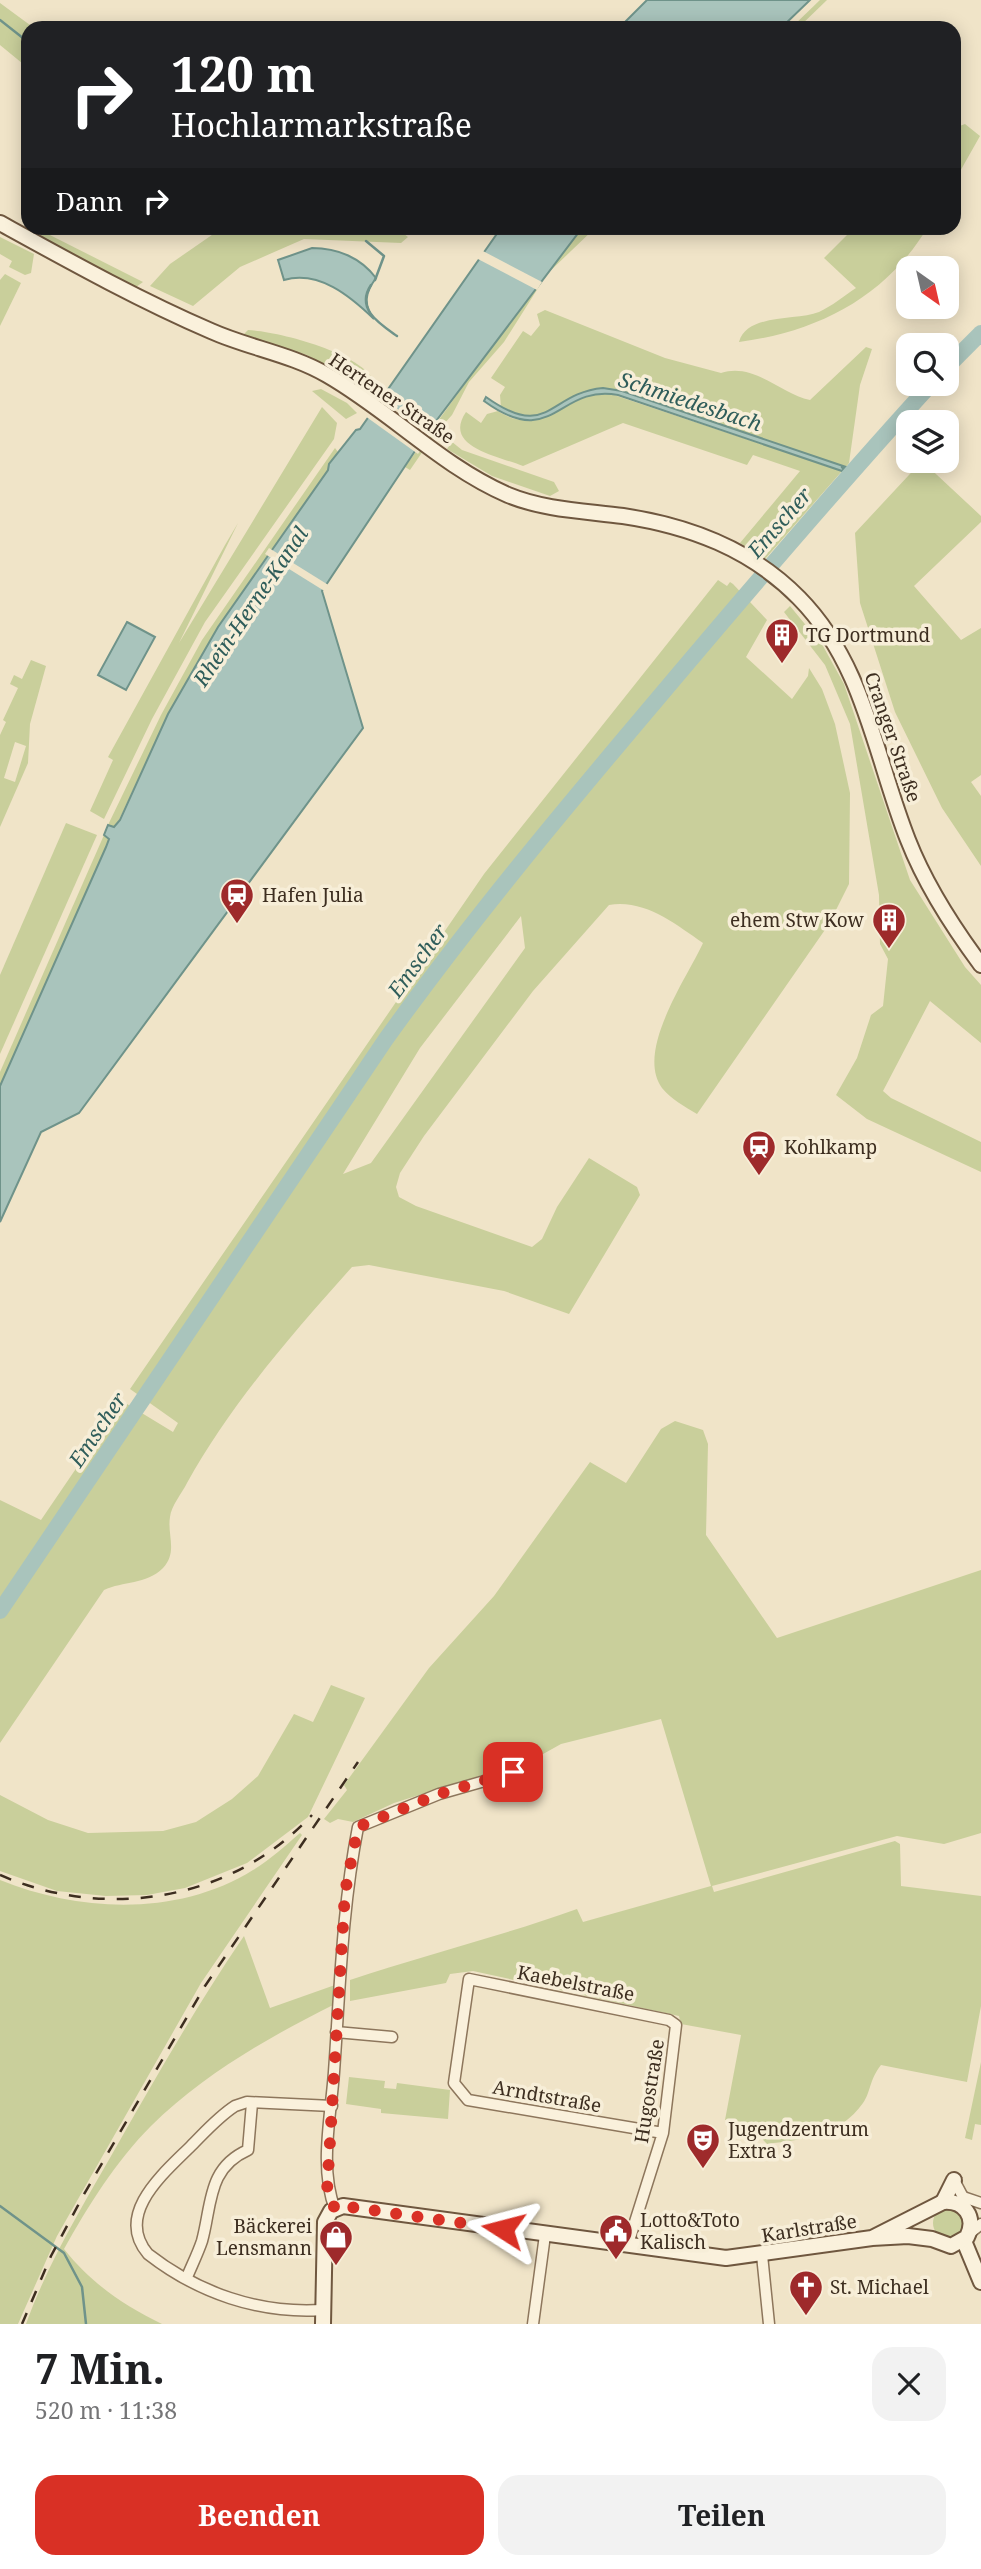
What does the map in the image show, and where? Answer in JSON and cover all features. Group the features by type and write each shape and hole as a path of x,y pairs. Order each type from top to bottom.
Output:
{"main road":[{"name":"Hertener Straße","path":"0,223 21,234"},
{"name":"Hertener Straße","path":"23,235 213,332 311,367 365,399 470,475 527,502 677,526 734,549"},
{"name":"Cranger Straße","path":"734,549 782,582 813,613 846,662 921,871 940,905 981,965"},
{"path":"932,2239 926,2220 954,2180"},
{"path":"938,2205 964,2202 971,2219 971,2233 981,2283"},
{"name":"Karlstraße","path":"872,2238 938,2205"},
{"name":"Karlstraße","path":"335,2209 343,2206 726,2259 872,2238 932,2239 951,2246 971,2233"},
{"path":"322,2317 325,2222 335,2209"}],"street":[{"path":"335,2209 327,2191 332,2106 345,1892 358,1827 439,1794 534,1767"},
{"name":"Kaebelstraße","path":"469,1979 675,2024"},
{"name":"Arndtstraße","path":"469,1979 454,2083 468,2101 663,2133"},
{"name":"Hugostraße","path":"628,2244 663,2133 675,2024"},
{"path":"337,2032 392,2037"},
{"path":"322,2317 234,2301 155,2259 143,2248 136,2227 152,2184 223,2115 241,2103 332,2106"},
{"path":"187,2277 203,2238 208,2203 217,2179 233,2159 248,2150 253,2103"},
{"path":"954,2180 964,2202 981,2203"},
{"path":"533,2324 545,2235"},
{"path":"762,2255 769,2324"}],"green space":[{"path":"820,0 827,0 805,21 798,21"},
{"path":"0,3 24,21 21,21 21,62 0,45"},
{"path":"965,124 980,136 961,170 961,125"},
{"path":"41,235 50,235 143,282 136,287 44,241"},
{"path":"212,235 408,237 401,243 304,239 240,267 193,306 150,286 170,264"},
{"path":"576,235 588,235 547,274 504,342 469,382 452,415 434,435 410,470 405,467 543,275"},
{"path":"847,235 922,235 907,256 896,256 896,268 891,274 847,307 796,330 739,342 752,326 819,312 856,288 824,258"},
{"path":"0,237 34,254 31,273 25,275 9,267 12,261 0,254"},
{"path":"5,274 21,283 0,326 0,280"},
{"path":"545,310 665,358 721,373 733,371 756,375 810,400 866,347 872,349 860,385 849,463 846,467 611,389 596,390 556,408 529,416 516,415 501,408 500,395 505,387 491,378 523,331 531,336 540,325 537,314"},
{"path":"248,330 299,340 340,354 370,374 376,386 373,391 307,355 243,335"},
{"path":"321,389 347,403 357,413 346,419 312,391"},
{"path":"608,393 842,471 765,559 740,543 800,471 753,455 747,465 623,423 523,466 476,448 461,434 461,424 466,412 481,423 487,414 498,411 513,418 527,420 540,418 593,395"},
{"path":"322,407 337,423 334,439 205,622 152,719 104,819 90,811 113,760 108,757 238,523 179,643"},
{"path":"446,437 462,450 554,482 559,491 550,496 492,476 447,449 449,446 439,438"},
{"path":"335,448 338,452 328,470 218,627 168,714 119,820 114,827 108,825 161,715 202,640"},
{"path":"911,473 935,473 981,516 981,522 914,586 961,640 981,628 981,775 971,782 981,796 981,866 942,808 895,712 860,603 855,533"},
{"path":"718,580 727,586 730,582 733,584 767,620 746,657 792,699 808,676 809,668 822,689 835,724 850,793 849,884 829,924 697,1114 662,1088 655,1073 655,1055 666,1015 703,943 647,909 622,904 609,905 533,991 424,1136 400,1173 396,1187 399,1197 416,1206 532,1247 542,1239 557,1207 589,1158 637,1187 640,1195 569,1314 504,1291 369,1265 352,1267 264,1371 204,1454 171,1513 171,1550 163,1568 142,1580 104,1590 0,1743 0,1500 41,1520 122,1401 173,1432 178,1423 130,1389 484,874","holes":["521,916 525,948 371,1163 343,1174 420,1048"]},
{"path":"790,606 823,646 844,684 910,880 965,967 981,985 981,1043 930,1001 883,1091 891,1098 981,1142 981,1172 867,1119 836,1095 857,1058 871,1015 883,1006 888,959 880,944 879,895 850,724 825,665 784,612"},
{"path":"31,660 46,666 30,724 28,763 0,827 0,735 6,722 3,720 18,688 10,684 14,675 22,679","holes":["15,742 26,746 15,782 4,778"]},
{"path":"66,823 97,835 0,1054 0,975"},
{"path":"104,835 109,839 106,847 0,1086 0,1072"},
{"path":"675,1421 703,1430 708,1444 706,1535 777,1638 981,1570 981,1833 944,1844 897,1836 712,1886 714,1892 895,1841 900,1844 901,1886 981,1896 981,2006 967,2082 881,2065 866,2099 844,2123 820,2134 767,2144 747,2123 725,2120 741,2035 681,2024 679,2016 473,1971 450,1974 446,1983 350,2001 350,1980 378,1971 577,1909 583,1922 711,1886 661,1719 561,1744 536,1758 394,1803 353,1822 338,1819 330,1823 324,1819 347,1790 344,1785 429,1668 494,1596 590,1462 626,1483 661,1429"},
{"path":"331,1685 365,1698 308,1817 247,1863 185,1888 147,1895 106,1896 57,1891 0,1871 0,1795 48,1820 88,1833 163,1831 196,1822 232,1799 258,1776 294,1714 313,1722"},
{"path":"300,1833 302,1835 201,1983 57,2236 18,2324 0,2324 0,1880 62,1899 128,1905 161,1902 193,1896 224,1885 259,1866"},
{"path":"244,1936 270,2008 335,1985 335,2004 238,2058 171,2107 114,2169 64,2249 108,2292 162,2324 26,2324 45,2277 81,2209 211,1986"},
{"path":"981,2062 981,2125 975,2124 972,2140 965,2138"},
{"path":"349,2077 385,2081 384,2088 396,2089 397,2083 450,2090 448,2119 381,2113 381,2109 346,2104"},
{"path":"949,2207 960,2212 965,2223 960,2234 949,2239 938,2234 933,2223 938,2212"}],"water":[{"path":"647,0 810,0 788,21 626,21"},
{"name":"Rhein-Herne-Kanal","path":"496,235 577,235 427,433 322,591 363,728 79,1113 41,1132 0,1222 0,1086 106,847 109,839 104,835 108,825 114,827 120,820 168,714 218,627 328,470 329,464 356,430 360,429"},
{"path":"312,248 331,250 348,256 370,271 376,278 368,294 367,303 374,319 344,294 322,282 297,278 284,280 278,260"},
{"path":"603,388 622,391 846,467 842,471 618,395 598,394 581,398 541,419 526,420 507,415 484,401 486,397 507,410 523,415 536,415 570,398"},
{"path":"127,622 155,637 126,690 98,675"}],"pier":[{"path":"481,250 542,282 537,290 476,258"},
{"path":"379,396 432,433 418,454 365,416"},
{"path":"269,548 330,586 326,592 265,554"}],"waterway":[{"name":"Schmiedesbach","path":"0,20 21,36"},
{"name":"Schmiedesbach","path":"366,241 384,256 375,280"},
{"name":"Schmiedesbach","path":"371,285 366,301 368,309 377,321 397,336"},
{"name":"Emscher","path":"959,355 981,333"},
{"name":"Emscher","path":"0,1611 386,1039 450,953 550,827 688,663 920,396"},
{"name":"Schmiedesbach","path":"842,467 849,474"},
{"path":"0,2206 64,2253 82,2287 86,2324"}],"railway":[{"path":"22,2324 51,2256 83,2196 205,1986 358,1762"},
{"path":"0,1875 41,1889 82,1897 124,1899 166,1894 206,1884 244,1867 280,1844 312,1815"}],"place":[{"name":"TG Dortmund","path":"782,665"},
{"name":"Hafen Julia","path":"237,925"},
{"name":"ehem Stw Kow","path":"889,950"},
{"name":"Kohlkamp","path":"759,1177"},
{"name":"Jugendzentrum Extra 3","path":"703,2170"},
{"name":"Lotto&Toto Kalisch","path":"616,2261"},
{"name":"Bäckerei Lensmann","path":"336,2267"},
{"name":"St. Michael","path":"806,2317"}],"route":[{"path":"503,2229 343,2206 335,2209 327,2191 345,1892 358,1827 439,1794 513,1772"}]}
